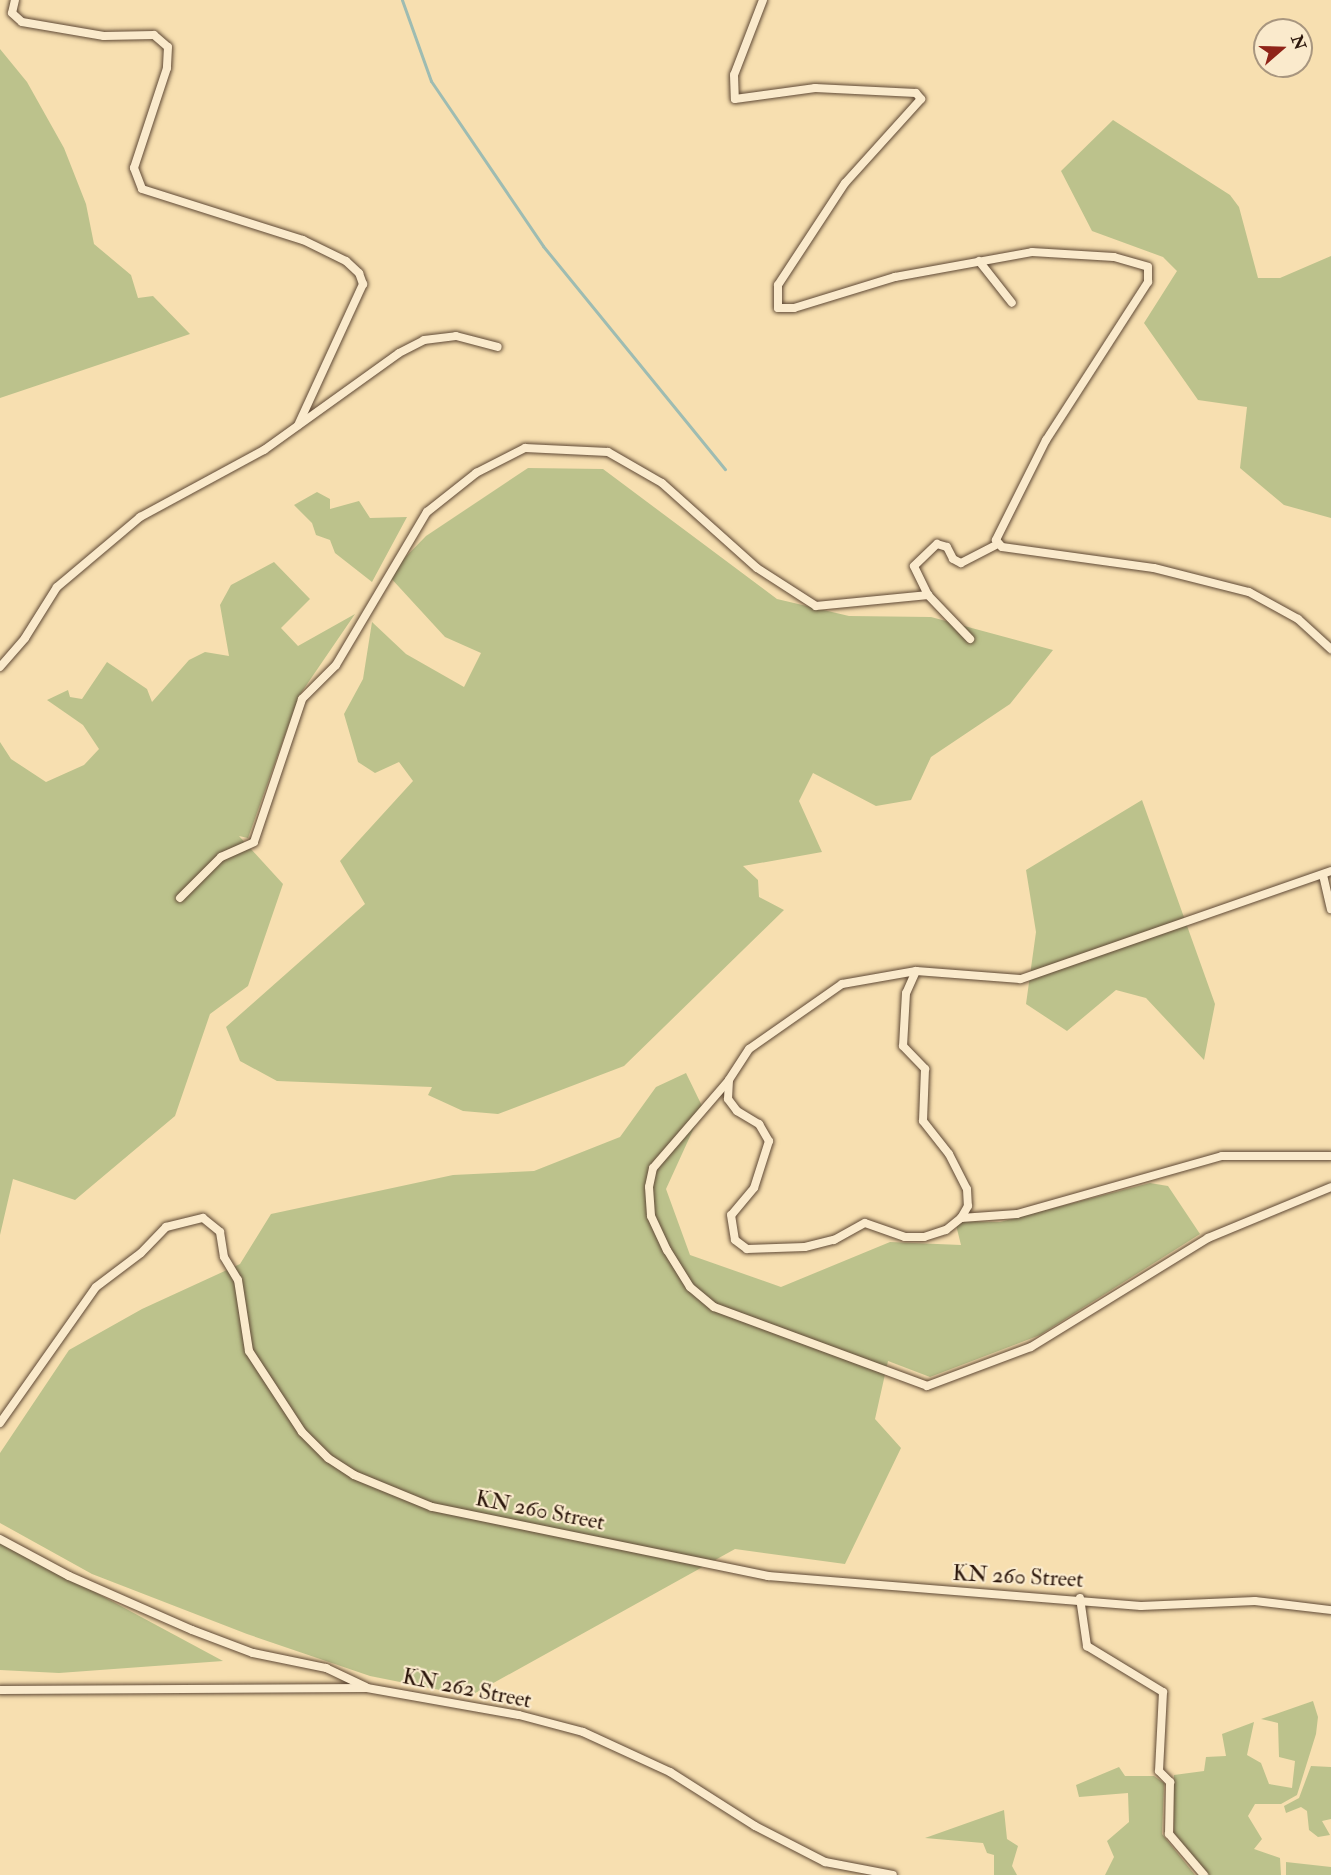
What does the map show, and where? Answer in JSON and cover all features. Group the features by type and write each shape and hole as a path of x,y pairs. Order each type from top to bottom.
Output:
{"street":[{"path":"15,0 12,13 22,22 104,36 154,35 165,42 170,57 134,168 142,189 303,240 346,261 359,273 363,284 298,425"},
{"path":"763,0 734,75 735,99 815,88 916,93 921,99 845,183 778,285 778,308 794,308 896,277 980,261 1065,251 1130,261 1151,273 1041,449 999,532 998,544"},
{"path":"980,261 1012,303"},
{"path":"0,667 25,638 57,587 140,517 214,480 424,340 456,336 498,347"},
{"path":"180,898 221,856 254,842 302,699 336,665 427,512 476,473 525,448 608,452 662,483 757,568 816,606 928,595"},
{"path":"970,639 928,595 914,566 937,544 947,547 961,563 998,544 1154,568 1228,585 1298,619 1331,649"},
{"path":"1331,909 1327,873 1020,978 916,971 842,984 749,1049 729,1080 653,1168 649,1186 651,1216 690,1287 714,1307 768,1330 927,1386 1031,1347 1208,1238 1331,1187"},
{"path":"729,1080 728,1099 736,1111 759,1124 769,1141 754,1188 731,1215 735,1240 747,1249 805,1247 834,1240 865,1223 905,1237 924,1237 946,1230 961,1218 968,1206 967,1190 950,1154 923,1121 925,1069 903,1046 906,993 916,971"},
{"path":"961,1218 1017,1215 1222,1156 1331,1156"},
{"name":"KN 260 Street","path":"0,1423 96,1287 141,1253 166,1227 203,1218 220,1232 224,1257 240,1287 242,1327 263,1376 302,1432 328,1458 379,1487 432,1507 768,1576 897,1590 1080,1598 1188,1607 1255,1601 1331,1610"},
{"path":"0,1539 69,1576 192,1630 253,1653 326,1668 367,1688"},
{"path":"1080,1598 1087,1646 1163,1692 1159,1771 1170,1782 1169,1834 1204,1875"},
{"name":"KN 262 Street","path":"0,1690 367,1688 519,1715 583,1732 669,1772 755,1826 825,1862 893,1875"}],"green space":[{"path":"0,49 27,82 64,148 86,204 94,244 131,275 138,298 153,296 190,334 0,398"},
{"path":"1113,120 1230,195 1239,207 1258,278 1280,278 1331,256 1331,518 1284,505 1240,468 1247,407 1198,400 1144,323 1177,271 1163,257 1092,231 1061,171"},
{"path":"528,468 603,469 777,599 849,616 931,617 1053,650 1010,704 931,757 911,800 876,806 813,773 799,801 822,852 743,866 758,880 759,897 784,910 624,1066 498,1114 463,1111 428,1095 432,1087 277,1081 240,1061 226,1027 365,904 340,861 413,781 399,762 375,773 358,762 344,714 363,679 372,622 406,654 464,687 481,653 445,637 388,575 426,536"},
{"path":"317,492 330,499 330,509 359,501 370,518 407,517 372,582 335,553 330,540 316,535 312,523 294,505"},
{"path":"274,562 310,599 281,628 298,646 355,614 299,696 248,838 239,836 283,884 248,986 210,1014 175,1116 75,1200 13,1179 0,1235 0,742 11,759 46,782 84,765 99,749 83,725 47,700 68,690 70,697 82,699 107,662 147,689 152,702 189,660 205,652 229,656 220,605 231,585"},
{"path":"1142,800 1215,1004 1204,1060 1146,998 1116,990 1067,1031 1026,1004 1036,932 1026,870"},
{"path":"686,1073 703,1108 666,1189 690,1255 781,1287 890,1242 961,1245 955,1221 1000,1222 1150,1183 1168,1186 1200,1234 1040,1335 930,1377 888,1361 875,1419 901,1448 845,1564 735,1549 470,1696 370,1676 247,1634 92,1574 0,1523 0,1453 69,1350 142,1309 240,1264 271,1214 453,1175 534,1171 620,1137 656,1087"},
{"path":"0,1541 223,1661 59,1673 0,1670"},
{"path":"1313,1701 1318,1717 1316,1734 1297,1795 1281,1804 1255,1804 1248,1816 1262,1839 1254,1849 1280,1858 1281,1875 1209,1875 1174,1833 1174,1775 1204,1771 1206,1757 1226,1756 1222,1734 1254,1722 1247,1755 1261,1763 1269,1784 1292,1788 1295,1761 1279,1757 1278,1723 1261,1719"},
{"path":"1311,1766 1331,1767 1331,1819 1322,1821 1330,1835 1318,1837 1309,1830 1307,1811 1301,1807 1286,1813 1284,1806 1299,1798"},
{"path":"1119,1767 1125,1776 1154,1776 1164,1783 1162,1834 1195,1875 1105,1875 1114,1857 1107,1841 1129,1822 1128,1793 1079,1797 1076,1785"},
{"path":"1004,1810 1007,1839 1018,1846 1012,1866 1017,1875 994,1875 994,1855 987,1853 983,1843 925,1838"},
{"path":"1286,1862 1331,1867 1331,1875 1286,1875"}],"waterway":[{"path":"402,0 431,81 543,246 725,469"}]}
